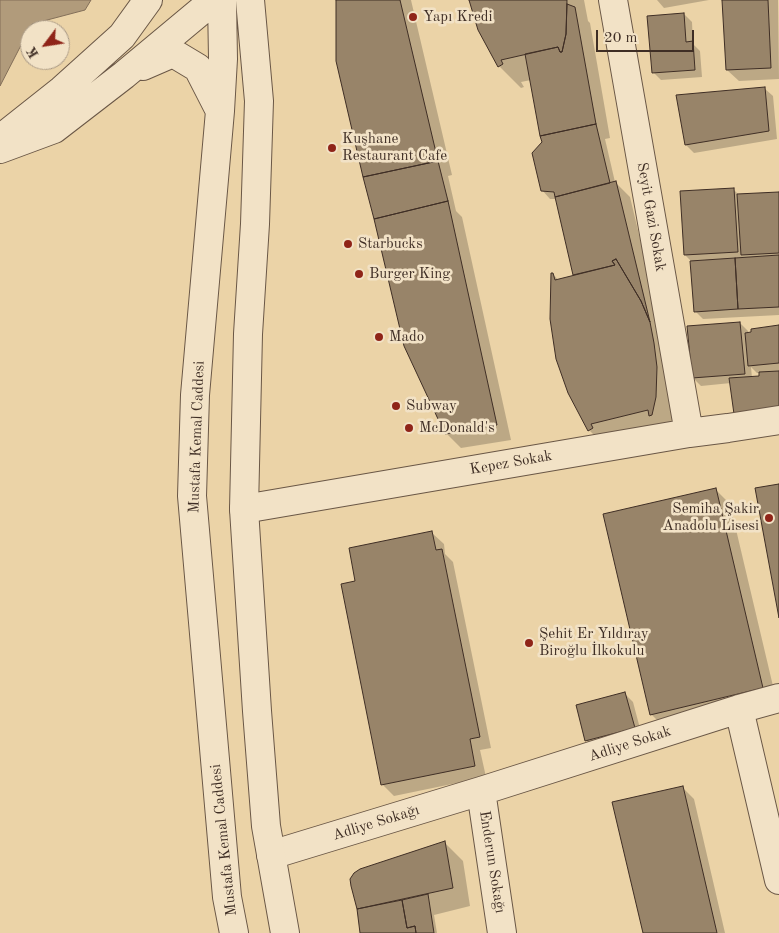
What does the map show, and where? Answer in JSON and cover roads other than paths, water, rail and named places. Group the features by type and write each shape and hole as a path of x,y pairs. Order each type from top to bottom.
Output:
{"street":[{"path":"0,139 62,90 122,36 148,0"},
{"path":"0,149 54,129 124,75 214,0"},
{"name":"Mustafa Kemal Caddesi","path":"222,0 223,59 220,111 195,395 192,496 228,897 234,933"},
{"path":"250,0 259,101 255,224 248,334 244,509 266,826 284,933"},
{"name":"Seyit Gazi Sokak","path":"613,0 689,433"},
{"path":"124,75 173,53 198,68 220,111"},
{"name":"Kepez Sokak","path":"244,509 689,433 779,420"},
{"name":"Adliye Sokak","path":"481,791 779,698"},
{"path":"740,709 779,880"},
{"name":"Adliye Sokağı","path":"271,855 481,791"},
{"name":"Enderun Sokağı","path":"481,791 502,933"}],"place":[{"name":"Yapı Kredi","path":"413,17"},
{"name":"Kuşhane Restaurant Cafe","path":"332,148"},
{"name":"Starbucks","path":"348,244"},
{"name":"Burger King","path":"359,274"},
{"name":"Mado","path":"379,337"},
{"name":"Subway","path":"396,406"},
{"name":"McDonald's","path":"409,428"},
{"name":"Semiha Şakir Anadolu Lisesi","path":"769,518"},
{"name":"Şehit Er Yıldıray Biroğlu İlkokulu","path":"529,643"}]}
